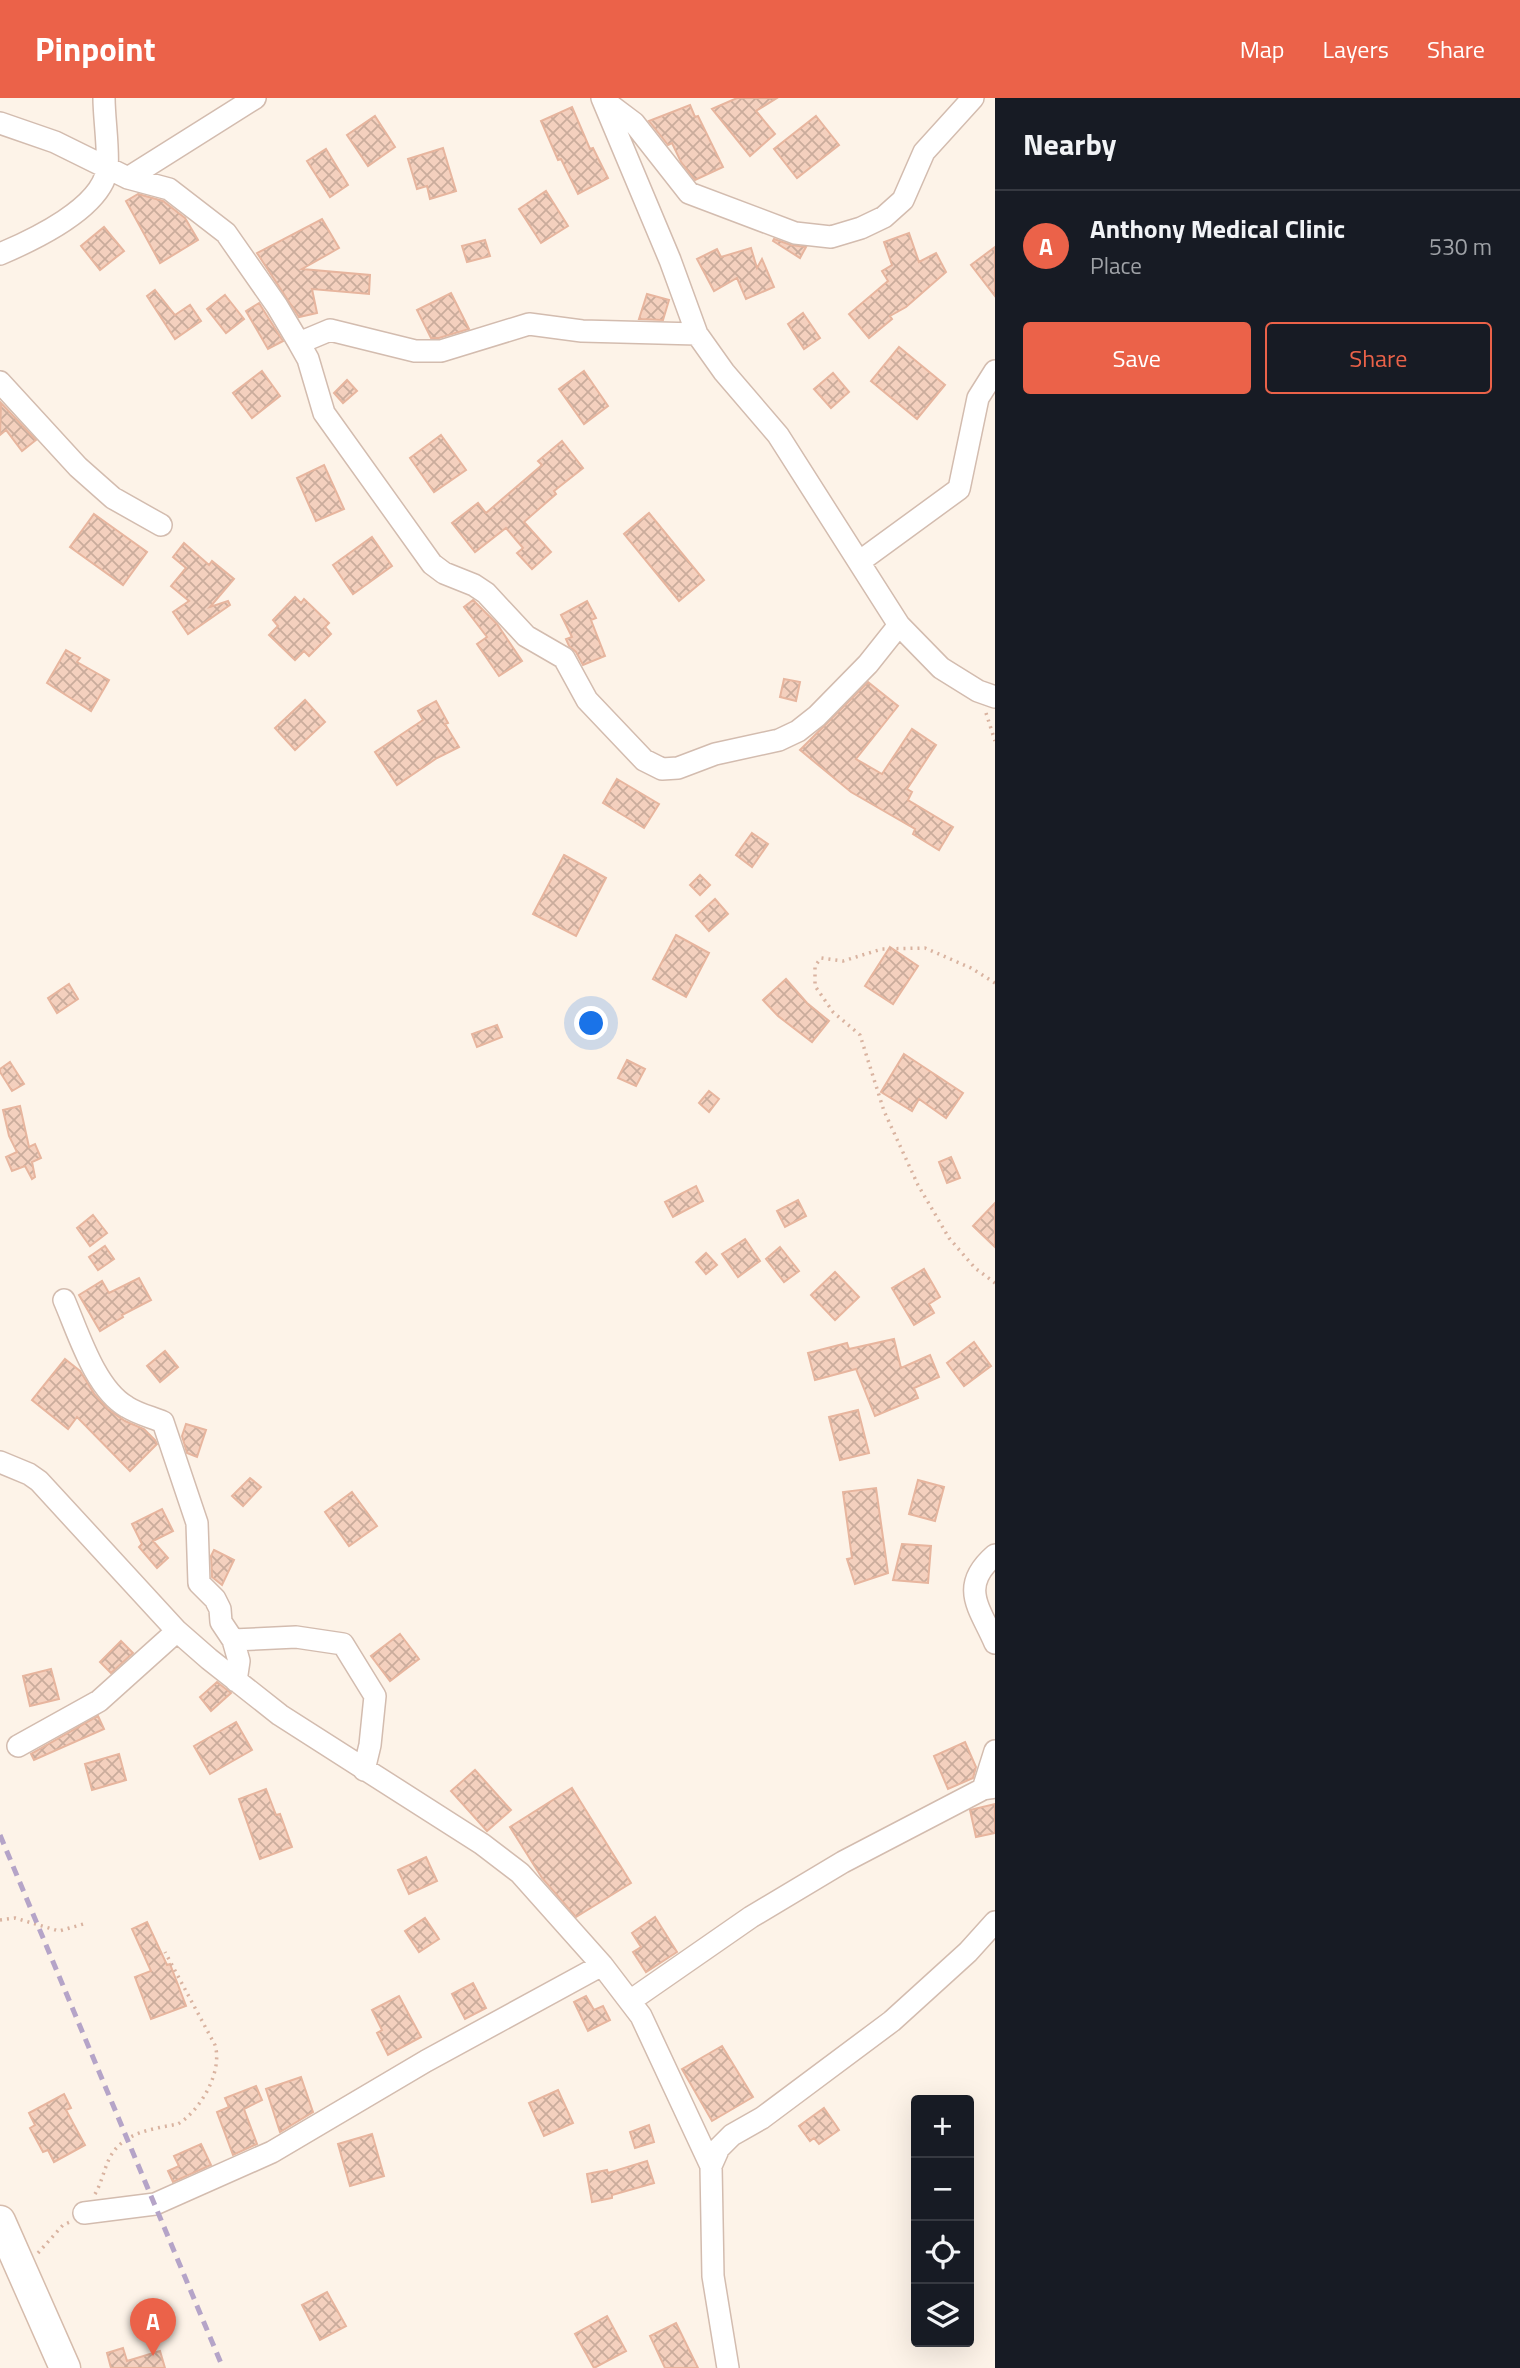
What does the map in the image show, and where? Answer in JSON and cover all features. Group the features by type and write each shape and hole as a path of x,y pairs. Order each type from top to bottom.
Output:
{"main road":[{"path":"0,2221 13,2264 65,2368"}],"street":[{"path":"0,254 29,241 84,206 102,184 107,168 104,98"},
{"path":"128,178 256,98"},
{"path":"603,100 634,124 689,193 794,233 831,237 861,228 884,217 902,201 924,152 973,98"},
{"path":"603,100 670,261 697,334 724,372 778,435 899,625 941,668 978,691 995,697"},
{"path":"0,123 55,142 128,178 169,189 226,233 238,247 308,359 324,413 432,564 444,573 486,593 526,636 564,658 586,700 644,760 662,769 678,768 715,754 779,740 798,730 817,716 868,664 899,625"},
{"path":"299,343 330,330 415,351 441,351 529,324 594,331 697,334"},
{"path":"859,562 959,489 978,398 995,372"},
{"path":"0,382 78,467 113,498 161,525"},
{"path":"64,1300 94,1368 111,1395 127,1407 163,1422 197,1523 199,1583 215,1599 220,1609 221,1622 233,1640 239,1661 236,1681"},
{"path":"0,1462 29,1474 38,1481 177,1631 236,1681 280,1715 482,1844 520,1873 601,1965 641,2016 711,2166 713,2276 728,2368"},
{"path":"995,1555 984,1565 975,1583 978,1611 995,1643"},
{"path":"18,1746 99,1701 177,1631"},
{"path":"233,1640 296,1637 343,1644 375,1696 370,1745 364,1770"},
{"path":"629,2001 751,1916 843,1862 989,1788 995,1751"},
{"path":"711,2166 719,2148 732,2135 762,2118 892,2021 968,1952 995,1922"},
{"path":"84,2213 155,2204 272,2152 426,2061 601,1965"}],"path":[{"path":"995,983 971,968 925,948 882,949 843,961 821,958 815,966 815,986 833,1012 860,1035 884,1111 918,1185 949,1238 975,1268 995,1283"},
{"path":"0,1920 15,1918 59,1931 87,1923"},
{"path":"13,2264 54,2238 63,2225 84,2213 103,2180 109,2159 130,2135 178,2124 184,2120 195,2109 216,2071 218,2058 215,2045 165,1952"}],"building":[{"path":"737,98 777,98 756,111 775,134 750,156 712,109"},
{"path":"690,105 723,167 695,180 681,162 672,143 668,145 649,121"},
{"path":"572,107 590,149 593,148 608,178 578,194 561,159 558,160 541,121"},
{"path":"375,116 395,147 368,166 347,135"},
{"path":"816,116 839,145 797,178 774,149"},
{"path":"443,148 456,191 430,199 427,186 417,189 408,159"},
{"path":"326,149 348,185 330,197 307,161"},
{"path":"546,191 568,226 541,243 519,209"},
{"path":"138,194 163,201 185,218 198,240 160,263 126,201"},
{"path":"322,219 339,248 302,269 370,275 369,294 312,289 317,313 299,317 257,253"},
{"path":"104,227 124,251 100,270 81,246"},
{"path":"909,233 919,262 936,253 946,272 906,307 890,316 892,319 869,338 849,314 888,281 882,271 892,265 884,242"},
{"path":"774,239 806,247 800,258 773,241"},
{"path":"485,240 490,256 467,262 462,246"},
{"path":"995,247 995,296 971,265"},
{"path":"751,248 757,268 762,259 774,287 746,299 737,278 714,291 697,259 717,249 721,257"},
{"path":"155,290 175,315 190,305 201,321 175,339 147,296"},
{"path":"451,293 469,329 431,338 417,310"},
{"path":"647,294 669,300 663,320 639,319"},
{"path":"225,295 244,319 226,333 207,309"},
{"path":"259,303 283,341 268,349 246,311"},
{"path":"803,313 820,338 804,349 788,324"},
{"path":"899,347 945,385 917,419 871,381"},
{"path":"262,371 280,396 252,418 233,393"},
{"path":"584,371 608,406 584,424 559,389"},
{"path":"833,373 849,392 831,408 814,389"},
{"path":"347,380 357,391 343,403 334,393"},
{"path":"1,403 36,440 22,451 6,430 0,435"},
{"path":"441,435 466,470 434,492 410,458"},
{"path":"562,441 583,468 554,491 556,494 524,522 551,552 532,569 517,553 523,548 506,528 475,552 452,523 478,503 486,513 542,465 538,461"},
{"path":"324,465 344,509 316,521 297,478"},
{"path":"649,513 704,580 679,601 624,534"},
{"path":"94,514 147,552 123,585 70,547"},
{"path":"372,537 392,566 353,594 333,565"},
{"path":"184,543 209,565 212,561 234,579 210,607 228,601 230,605 188,634 173,612 189,601 171,586 186,568 173,557"},
{"path":"295,597 301,603 304,599 329,623 325,627 331,634 309,656 304,651 295,660 269,635 278,626 273,620"},
{"path":"473,600 497,624 522,661 499,676 477,644 487,637 464,607"},
{"path":"587,601 596,618 591,620 605,656 583,665 569,646 566,639 572,637 561,615"},
{"path":"66,650 80,658 77,662 109,680 91,711 47,683"},
{"path":"784,679 800,682 796,701 780,697"},
{"path":"868,682 898,706 856,759 882,774 912,729 936,745 907,789 912,792 908,800 953,827 939,850 913,834 915,829 851,792 800,750"},
{"path":"305,700 325,722 295,750 275,728"},
{"path":"436,701 448,723 445,724 459,747 437,758 397,785 375,752 423,720 418,711"},
{"path":"617,779 659,804 644,828 603,803"},
{"path":"752,833 768,844 752,867 736,855"},
{"path":"564,855 606,878 576,936 533,914"},
{"path":"700,875 710,885 700,895 690,885"},
{"path":"715,899 728,914 709,931 696,916"},
{"path":"676,935 709,953 686,997 653,979"},
{"path":"890,947 918,966 893,1004 865,986"},
{"path":"786,979 807,1003 829,1021 812,1042 778,1016 763,1000"},
{"path":"69,984 78,999 57,1013 48,998"},
{"path":"497,1025 502,1037 477,1047 472,1034"},
{"path":"904,1054 963,1093 946,1118 919,1099 912,1111 881,1092"},
{"path":"627,1060 645,1069 636,1086 618,1078"},
{"path":"10,1062 24,1084 12,1091 0,1072 0,1069"},
{"path":"709,1091 719,1099 709,1112 699,1103"},
{"path":"20,1106 29,1147 35,1144 41,1158 32,1162 35,1177 32,1179 25,1166 12,1171 6,1157 17,1152 9,1136 3,1110"},
{"path":"951,1157 960,1178 947,1183 939,1162"},
{"path":"696,1186 703,1201 673,1217 665,1202"},
{"path":"798,1200 806,1216 785,1227 777,1211"},
{"path":"995,1203 995,1247 973,1226"},
{"path":"93,1215 107,1233 90,1246 77,1228"},
{"path":"745,1239 760,1261 738,1277 722,1254"},
{"path":"105,1246 114,1259 98,1270 89,1257"},
{"path":"780,1247 799,1271 784,1282 766,1259"},
{"path":"706,1253 717,1265 706,1274 696,1262"},
{"path":"924,1269 940,1297 929,1304 934,1313 914,1325 892,1288"},
{"path":"835,1272 859,1297 835,1320 811,1295"},
{"path":"139,1278 151,1300 122,1315 123,1317 100,1331 79,1295 102,1281 109,1293"},
{"path":"894,1339 901,1368 930,1355 939,1377 914,1388 918,1398 875,1416 856,1369 815,1380 808,1353 847,1343 849,1349"},
{"path":"974,1342 991,1366 964,1386 947,1363"},
{"path":"165,1351 178,1367 160,1382 147,1366"},
{"path":"65,1359 80,1371 95,1395 108,1409 125,1421 144,1429 155,1440 157,1444 130,1471 77,1417 68,1429 32,1400"},
{"path":"858,1410 869,1453 840,1460 829,1417"},
{"path":"186,1424 206,1430 197,1457 187,1453 182,1436"},
{"path":"250,1478 261,1487 243,1506 232,1496"},
{"path":"918,1480 944,1487 935,1521 909,1514"},
{"path":"876,1488 888,1573 855,1584 847,1559 852,1558 843,1492"},
{"path":"352,1492 377,1526 349,1546 325,1512"},
{"path":"162,1509 173,1531 153,1541 168,1558 157,1568 139,1547 142,1544 132,1524"},
{"path":"902,1544 931,1546 928,1583 893,1580"},
{"path":"214,1550 234,1560 222,1585 212,1577 211,1556"},
{"path":"400,1634 419,1659 390,1681 371,1656"},
{"path":"121,1641 133,1653 111,1673 100,1662"},
{"path":"51,1669 59,1699 30,1706 23,1676"},
{"path":"217,1682 231,1693 211,1711 200,1697"},
{"path":"98,1716 104,1729 34,1760 31,1754"},
{"path":"236,1722 252,1750 210,1774 194,1746"},
{"path":"965,1742 976,1767 973,1778 948,1789 934,1756"},
{"path":"119,1754 126,1780 92,1790 85,1764"},
{"path":"475,1770 511,1810 487,1831 451,1791"},
{"path":"572,1788 631,1883 576,1917 542,1878 510,1827"},
{"path":"266,1789 276,1815 280,1814 292,1847 260,1859 239,1799"},
{"path":"995,1804 995,1833 976,1837 970,1810"},
{"path":"426,1857 437,1881 409,1894 398,1870"},
{"path":"655,1917 677,1952 646,1972 633,1952 641,1947 632,1933"},
{"path":"425,1918 439,1939 419,1952 405,1931"},
{"path":"147,1922 167,1965 170,1964 186,2006 151,2019 135,1977 151,1971 132,1929"},
{"path":"473,1983 486,2008 465,2019 452,1994"},
{"path":"399,1996 421,2037 388,2055 377,2033 382,2030 372,2010"},
{"path":"586,1996 594,2010 603,2006 610,2020 588,2031 574,2002"},
{"path":"722,2046 753,2097 712,2121 682,2069"},
{"path":"301,2077 313,2112 280,2132 266,2089"},
{"path":"256,2086 262,2100 244,2109 257,2144 233,2155 217,2112 229,2107 225,2098"},
{"path":"558,2090 573,2123 544,2136 529,2103"},
{"path":"64,2094 71,2108 66,2110 85,2145 54,2162 48,2150 43,2152 30,2128 35,2125 29,2113"},
{"path":"824,2108 839,2130 819,2144 814,2138 810,2141 799,2126"},
{"path":"649,2125 654,2142 635,2148 630,2132"},
{"path":"372,2134 384,2176 350,2186 338,2144"},
{"path":"201,2144 211,2165 173,2182 168,2171 179,2166 174,2156"},
{"path":"647,2161 654,2183 592,2202 587,2174 607,2170 608,2173"},
{"path":"327,2292 346,2326 320,2340 302,2305"},
{"path":"607,2316 626,2351 594,2368 575,2334"},
{"path":"676,2323 698,2368 665,2368 650,2336"},
{"path":"123,2348 127,2361 160,2351 165,2368 111,2368 107,2353"}],"railway":[{"path":"0,1835 223,2368"}],"place":[{"name":"Anthony Medical Clinic","path":"153,2356"}]}
